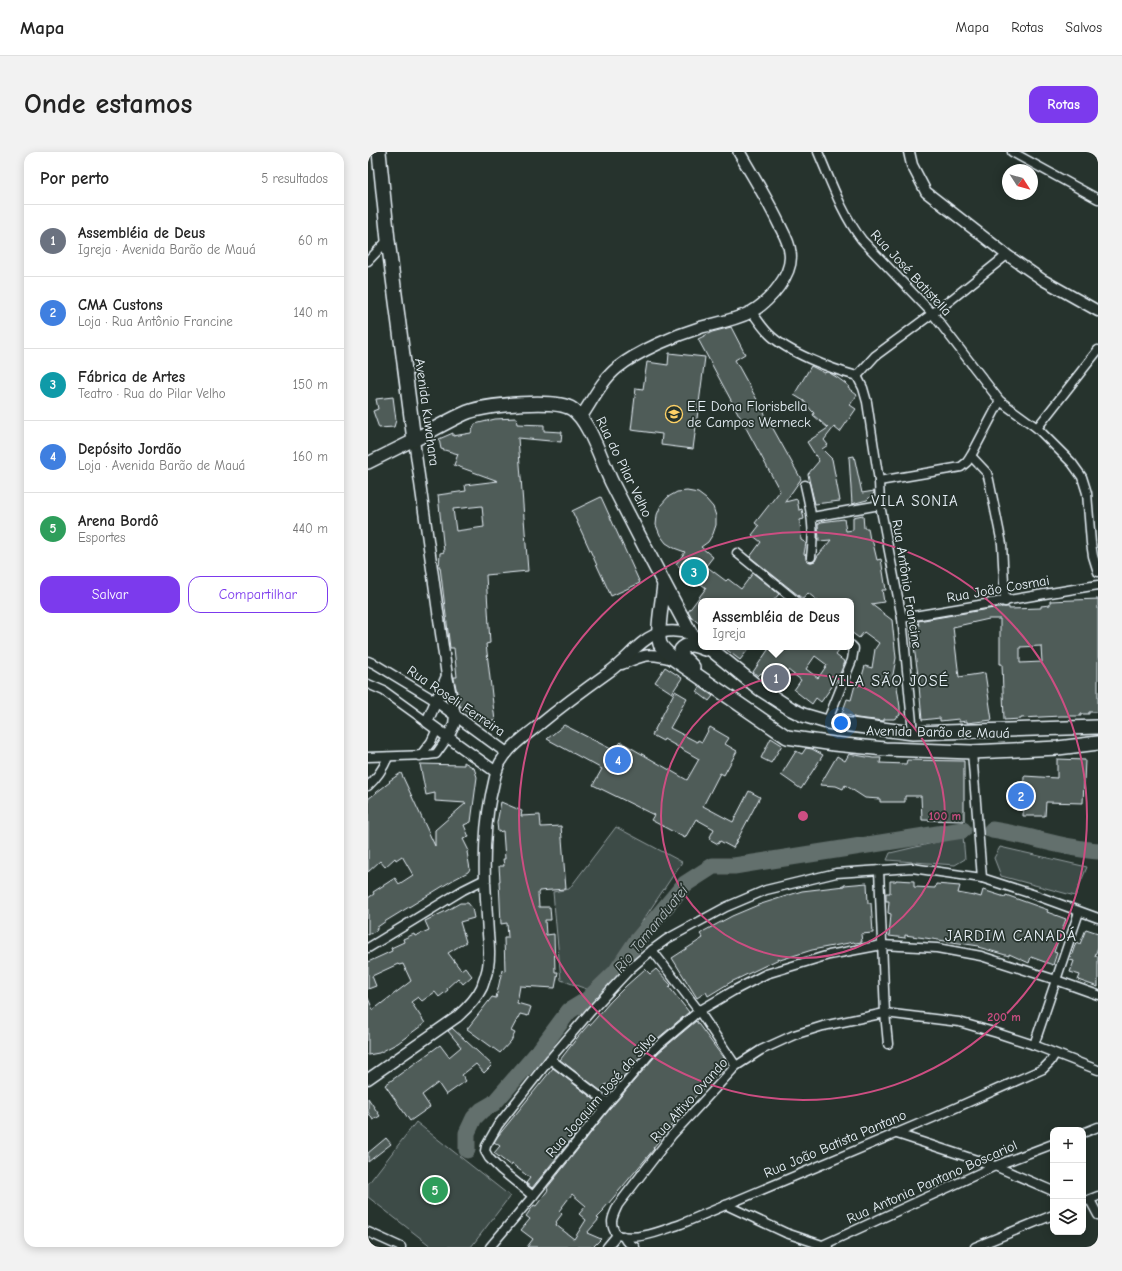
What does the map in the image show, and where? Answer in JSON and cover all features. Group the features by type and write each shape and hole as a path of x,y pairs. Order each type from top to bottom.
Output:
{"main road":[{"name":"Avenida Kuwahara","path":"379,152 388,240 414,440"},
{"path":"581,417 608,376 617,368 658,344 700,328 739,318 752,312 770,297 780,284 788,270 790,253 788,244 773,211 739,152"},
{"name":"Rua do Pilar Velho","path":"414,440 468,412 503,404 546,403 567,406 572,409 581,417 664,584 696,638"},
{"path":"368,464 414,440"},
{"path":"664,584 659,632 660,643 662,648 675,660"},
{"path":"695,673 694,667 682,656 681,650 683,647 690,644 698,646"},
{"name":"Avenida Barão de Mauá","path":"711,650 760,689 791,709 803,715 827,722 913,734 1098,727"},
{"name":"Avenida Barão de Mauá","path":"675,660 787,737 834,744 885,749 972,752 1058,748 1098,743"},
{"path":"1056,729 1060,733 1062,739 1058,748"}],"street":[{"name":"Rua José Batistella","path":"818,152 844,212 862,240 932,313 1000,401 1037,428 1072,463 1082,477 1087,493 1091,543 1098,572"},
{"path":"909,152 912,165 926,192 1007,255 1043,280 1098,311"},
{"path":"1012,152 1098,199"},
{"path":"368,261 388,240"},
{"path":"752,312 768,333 777,341 812,359 857,376 875,356 979,278 1007,255"},
{"path":"1037,428 1098,350"},
{"name":"Rua Antônio Francine","path":"857,376 867,402 879,481 880,505 902,618 913,734"},
{"path":"879,481 961,467 971,456 1000,401"},
{"name":"Avenida Kuwahara","path":"414,440 447,676 455,715 454,725 448,737"},
{"path":"971,456 987,473 989,480 1002,544 1005,602"},
{"path":"805,484 812,517 813,542 811,557"},
{"path":"812,517 880,505"},
{"path":"1091,543 1098,534"},
{"path":"737,553 792,598"},
{"name":"Rua João Cosmai","path":"902,618 1005,602 1098,585"},
{"name":"Avenida Barão de Mauá","path":"368,1080 457,1017 481,989 488,967 489,952 485,879 486,820 496,772 507,753 518,742 613,668 648,638 666,630 679,630 696,638"},
{"path":"827,722 852,660 854,650"},
{"name":"Avenida Barão de Mauá","path":"613,668 650,654 658,654 675,660"},
{"name":"Rua Roseli Ferreira","path":"368,661 436,701 507,753"},
{"path":"427,722 447,676"},
{"path":"368,684 384,691 496,772"},
{"path":"420,756 431,742 437,729"},
{"path":"368,756 420,756 436,754 448,737"},
{"path":"972,752 982,878"},
{"path":"368,786 380,773 388,756"},
{"path":"533,1196 501,1170 489,1158 486,1151 486,1146 498,1125 550,1058 591,1010 630,969 667,939 726,906 766,890 836,873 912,868 982,878 1098,918"},
{"path":"879,870 885,1014 888,1044"},
{"path":"368,948 463,890 485,879"},
{"path":"1034,1045 1079,912"},
{"name":"Rua Joaquim José da Silva","path":"490,1247 654,1049 699,1011 766,974 829,955 882,945 937,948 981,956 1098,995"},
{"path":"652,950 699,1011 736,1066"},
{"name":"Rua Altivo Ovando","path":"620,1236 612,1229 614,1214 618,1204 672,1135 736,1066 761,1050 794,1035 823,1026 885,1014 959,1022 1034,1045 1098,1070"},
{"name":"Rua João Batista Pantano","path":"620,1236 633,1237 655,1233 680,1224 935,1117 1043,1069 1050,1062 1054,1054"},
{"path":"550,1058 608,1103"},
{"path":"1086,1131 1098,1127"},
{"path":"894,1133 995,1166 1050,1190"},
{"name":"Rua Antonia Pantano Boscariol","path":"826,1246 995,1166 1050,1145"},
{"path":"1090,1199 1098,1215"},
{"path":"726,1204 786,1233 826,1246"},
{"path":"975,1247 1050,1215"},
{"path":"368,1232 401,1247"},
{"path":"607,1247 620,1236 635,1247"}],"shaded area":[{"path":"616,827 682,862 595,992 561,980 553,892 569,889"},
{"path":"963,836 965,859 955,865 887,860 890,853"},
{"path":"1000,847 1087,867 1075,896 1001,876 994,858"},
{"path":"416,1122 510,1196 471,1247 432,1247 368,1197 368,1184"}],"building":[{"path":"731,327 745,354 735,360 801,479 785,502 797,499 799,510 802,509 804,519 800,520 801,540 806,543 804,554 806,555 806,560 811,562 815,561 831,540 819,541 818,524 821,522 844,519 846,531 853,530 853,517 863,515 864,528 868,528 870,540 872,539 877,560 881,559 886,590 882,590 884,602 871,604 892,620 896,658 892,680 898,681 897,687 900,707 900,715 894,719 884,719 884,721 857,718 842,713 847,699 851,700 855,685 859,686 865,666 872,668 875,649 879,643 864,632 859,638 854,634 854,598 814,598 808,593 804,598 802,598 750,557 761,542 752,535 759,526 755,523 780,491 698,339 712,332"},
{"path":"669,353 705,357 693,449 661,445 662,434 631,430 636,388 643,389 647,362 668,365"},
{"path":"811,366 825,373 828,372 838,378 849,386 848,388 857,395 850,405 856,409 840,432 834,427 824,440 828,445 822,449 832,459 840,501 815,504 810,484 808,474 819,461 807,442 828,428 813,415 814,413 804,401 794,395"},
{"path":"393,397 396,420 394,427 379,428 373,411 378,409 376,399"},
{"path":"516,418 517,424 544,425 544,431 562,432 561,442 518,438 528,571 486,575 490,643 486,644 495,721 480,721 460,706 454,679 454,677 457,677 454,648 450,648 439,567 440,553 444,552 438,495 466,491 465,485 498,481 454,465 458,454 441,449 439,439 453,433 453,436 471,433 475,424 495,419","holes":["482,506 484,527 456,531 453,509"]},
{"path":"854,456 862,493 874,491 874,493 867,500 852,504 849,457"},
{"path":"687,491 698,493 713,507 716,516 716,525 708,542 701,547 713,557 706,566 726,581 728,579 741,589 753,573 779,594 776,598 698,598 706,588 676,564 685,552 666,543 660,535 656,525 657,515 661,505 668,497 677,492"},
{"path":"601,497 640,583 611,596 572,511"},
{"path":"698,599 698,623 691,617 688,612"},
{"path":"1098,599 1098,712 1089,712 1089,714 1081,714 1081,716 1004,720 1002,664 1000,664 1000,619 989,619 953,627 959,677 985,673 992,720 967,723 967,721 959,722 959,719 940,721 940,718 922,720 918,675 914,647 912,647 910,627 919,626 918,621 994,608 1041,608 1041,606 1050,605 1050,601","holes":["1041,646 1042,662 1020,663 1020,647"]},
{"path":"727,650 748,650 740,660"},
{"path":"768,650 840,650 836,655 845,662 838,678 821,702 816,698 812,704 794,690 801,680 788,670 777,685 761,673 758,676 753,672","holes":["815,656 827,665 818,678 806,669"]},
{"path":"665,667 682,678 672,693 655,682"},
{"path":"700,687 713,696 709,701 697,692"},
{"path":"675,691 687,698 670,728 697,742 698,740 702,742 710,727 729,738 725,744 737,751 724,775 720,773 703,806 733,822 749,791 760,797 733,848 720,841 718,844 709,839 714,829 696,819 685,838 651,820 654,815 593,785 602,769 547,739 564,725 613,750 621,742 687,780 699,759 664,739 663,741 652,735"},
{"path":"771,738 782,745 771,763 761,758"},
{"path":"806,748 812,749 823,755 801,789 781,775 796,751 802,754"},
{"path":"849,754 881,758 880,763 906,764 907,760 964,761 964,821 922,820 921,796 905,796 905,802 880,802 880,799 865,798 845,785 843,789 836,786 820,785 837,756 845,761"},
{"path":"1057,759 1085,760 1083,803 1046,802 1045,816 1023,816 1024,776 1057,778"},
{"path":"464,762 474,768 477,777 471,822 464,825 469,837 463,839 469,851 467,852 470,869 468,872 386,921 376,928 377,930 368,935 368,898 374,894 373,892 395,878 399,884 413,875 402,856 396,860 395,858 385,867 380,861 368,872 368,799 401,773 435,846 435,830 466,803 435,801 435,793 426,795 420,764 464,765"},
{"path":"501,802 522,811 521,816 540,815 541,827 561,826 566,889 539,891 538,893 539,907 550,907 551,920 545,920 546,935 554,934 555,972 558,972 555,988 520,986 517,1003 531,1007 528,1016 520,1014 511,1031 515,1033 511,1041 500,1053 467,1029 492,997 496,998 502,970 505,971 504,938 508,938 507,923 501,924 499,866 504,866 503,859 505,859 503,831 498,832 497,823"},
{"path":"890,881 914,881 914,887 935,888 936,884 960,886 958,893 981,897 983,890 1005,897 1006,895 1048,910 1047,912 1066,919 1054,952 1057,953 1053,965 1031,957 1029,963 1009,954 1009,956 978,947 979,946 905,935 905,938 889,936 891,914 888,913 889,901 886,901 886,893 890,893"},
{"path":"867,883 868,903 871,903 873,933 861,934 862,942 854,942 812,950 780,960 779,959 731,982 708,996 706,992 697,998 672,958 703,938 700,934 704,931 732,916 758,905 802,891"},
{"path":"460,903 468,903 472,908 474,918 460,922 466,942 448,953 461,970 465,967 472,976 463,984 458,978 447,988 448,990 439,997 435,992 422,1001 418,997 411,1002 425,1023 398,1043 379,1053 368,1055 368,998 373,1010 411,981 403,964 398,964 372,976 376,986 368,989 368,962 392,951 391,948 404,942 403,939 429,930 425,921"},
{"path":"1086,929 1098,933 1098,947 1095,956 1098,956 1098,987 1078,980 1080,975 1070,972 1074,961 1070,960 1076,942 1080,944"},
{"path":"645,969 650,974 656,969 671,985 669,987 689,1012 650,1045 613,1089 606,1084 601,1091 560,1060 589,1024 590,1025 610,1002"},
{"path":"696,1021 725,1060 718,1065 723,1071 717,1076 716,1075 692,1100 597,1218 599,1219 587,1233 601,1239 593,1247 527,1247 533,1239 521,1230 530,1219 526,1216 534,1205 536,1206 548,1190 547,1188 609,1110 658,1053","holes":["572,1194 586,1206 579,1214 586,1220 574,1239 556,1225 556,1222 562,1214 559,1211"]},
{"path":"452,1028 492,1065 484,1073 476,1064 462,1075 466,1081 446,1095 438,1083 422,1095 430,1107 410,1121 385,1085 440,1045 449,1057 461,1047 448,1031"},
{"path":"553,1068 600,1104 532,1188 526,1183 530,1178 512,1164 511,1166 494,1153 500,1146 494,1142"},
{"path":"368,1098 380,1116 373,1120 368,1112"},
{"path":"386,1138 391,1144 368,1162 368,1153"}],"waterway":[{"name":"Rio Tamanduateí","path":"467,1150 467,1133 474,1118 482,1110 494,1103 540,1050 569,1011 587,1000 616,972 636,942 685,884 713,866 734,866 963,830"},
{"name":"Rio Tamanduateí","path":"992,830 1071,847 1098,851"}],"place":[{"name":"E.E Dona Florisbella de Campos Werneck","path":"674,414"},
{"name":"Fábrica de Artes","path":"694,572"},
{"name":"Assembléia de Deus","path":"776,678"},
{"name":"Depósito Jordão","path":"618,760"},
{"name":"CMA Custons","path":"1021,796"},
{"name":"Arena Bordô","path":"435,1190"}],"district":[{"name":"VILA SONIA","path":"915,501"},
{"name":"VILA SÃO JOSÉ","path":"889,681"},
{"name":"JARDIM CANADÁ","path":"1011,936"}]}
